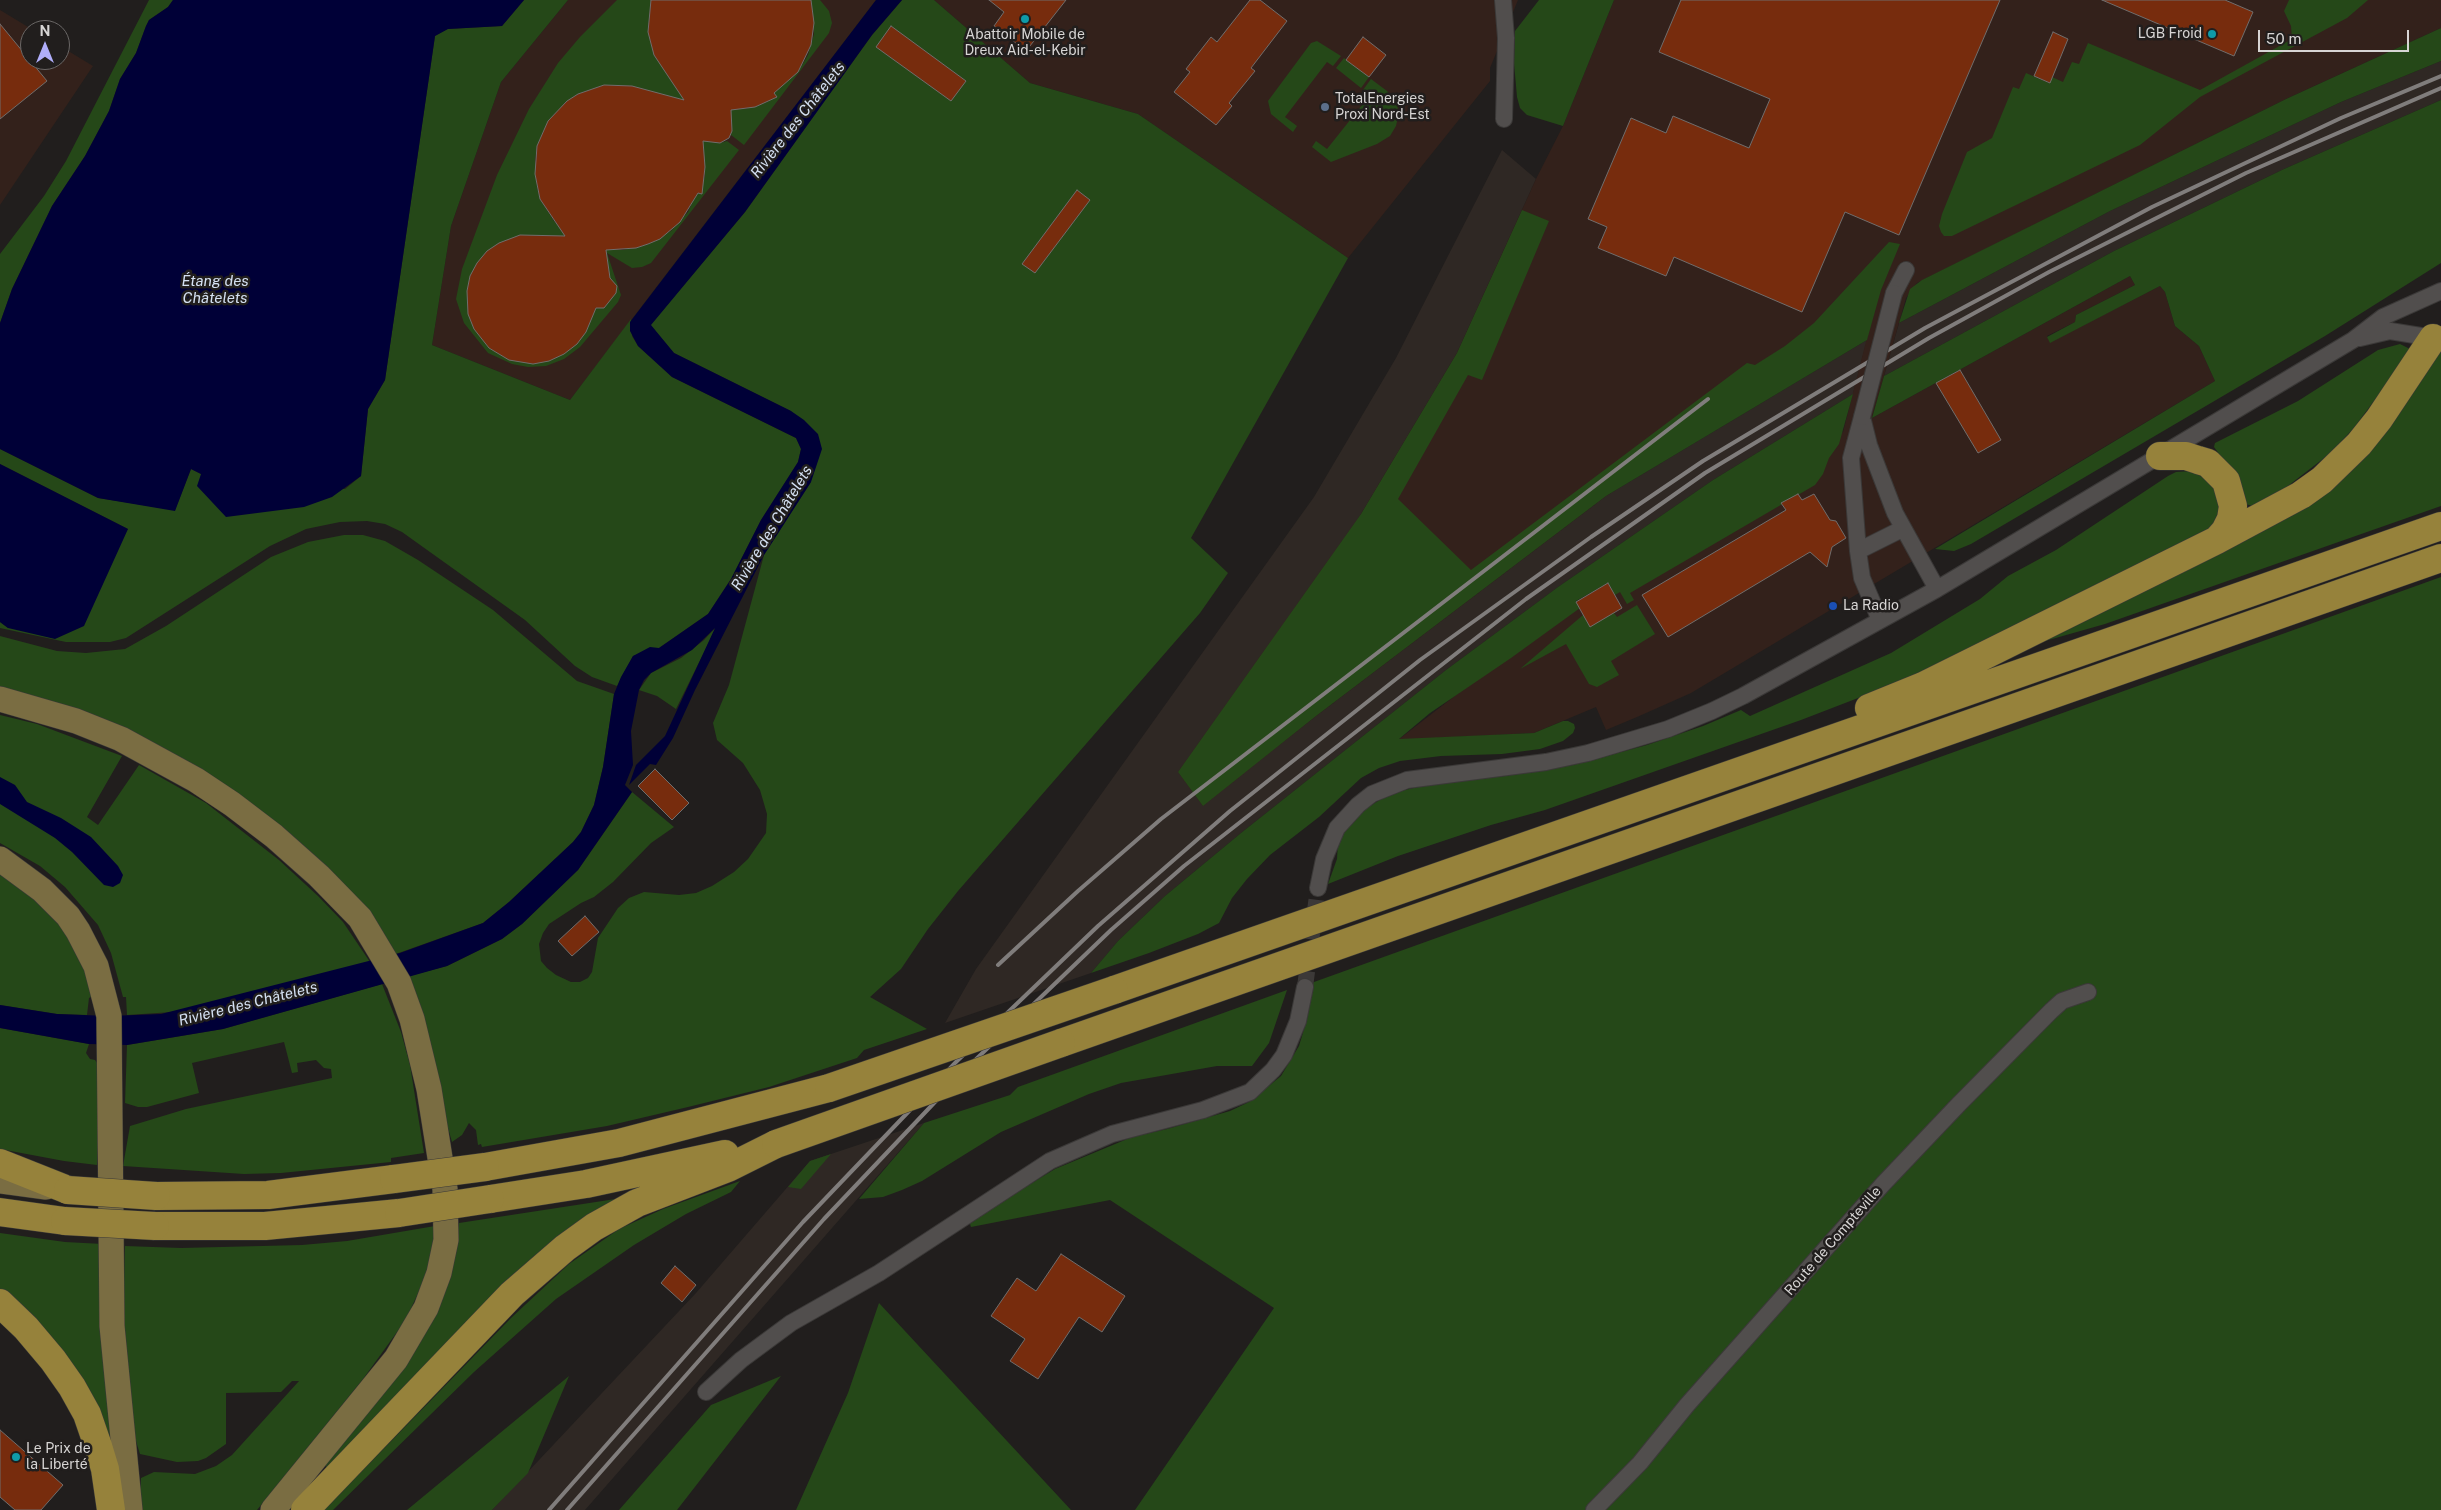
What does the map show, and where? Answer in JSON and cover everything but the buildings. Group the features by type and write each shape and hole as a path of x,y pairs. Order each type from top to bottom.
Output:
{"highway":[{"path":"1546,839 1730,759 1923,686 2217,540 2301,495 2339,464 2379,419 2433,338"},
{"path":"2160,456 2186,456 2198,460 2219,472 2226,481 2233,506 2231,519 2225,531 2217,540"},
{"path":"0,1162 68,1190 156,1196 268,1195 485,1167 619,1143 829,1088 2441,526"},
{"path":"305,1510 506,1301 565,1248 594,1227 637,1203 728,1168 776,1144 2441,558"},
{"path":"0,1212 65,1221 155,1226 265,1226 399,1213 586,1184 776,1144"},
{"path":"0,1303 26,1328 54,1360 72,1387 86,1414 98,1446 106,1477 111,1510"}],"main road":[{"path":"0,699 76,721 121,739 196,780 274,836 320,876 360,918 398,983 412,1019 429,1089 445,1189 446,1240 439,1273 426,1308 396,1359 273,1510"},
{"path":"0,859 42,890 68,916 78,930 96,966 109,1016 111,1052 112,1326 130,1510"},
{"path":"0,1181 68,1190"}],"street":[{"path":"1502,0 1506,38 1504,119"},
{"path":"1880,620 1862,578 1858,551 1851,458 1894,293 1906,270"},
{"path":"1318,888 1324,859 1337,828 1358,805 1384,788 1407,780 1555,760 1588,752 1668,729 1743,696 1937,589 2353,340 2392,312 2441,291"},
{"path":"2353,340 2390,331 2433,338"},
{"path":"1862,417 1868,445 1902,529 1937,589"},
{"path":"1858,551 1902,529"},
{"path":"706,1392 741,1360 791,1323 879,1273 1050,1161 1112,1134 1202,1110 1250,1092 1273,1070 1284,1055 1298,1021 1305,987"},
{"name":"Route de Compteville","path":"1594,1510 1652,1449 1687,1405 1883,1184 1958,1104 2051,1011 2062,1002 2088,992"}],"shaded area":[{"path":"568,0 876,0 570,400 432,345 451,226 501,82"},
{"path":"934,0 1518,0 1490,68 1490,81 1348,258 1138,114 1030,83"},
{"path":"1614,0 2441,0 2441,28 2286,99 1917,283 1906,298 1872,418 2130,276 2135,285 2076,315 2075,322 2047,336 2050,342 2160,286 2165,292 2175,326 2199,346 2215,381 1691,693 1637,717 1606,730 1596,707 1534,733 1398,740 1576,602 1843,432 1873,314 1606,496 1316,716 1203,806 1178,772 1361,514 1457,353 1536,179 1563,126"},
{"path":"0,10 20,22 20,70 70,70 70,52 93,66 0,205"},
{"path":"2441,61 2441,100 2284,169 2114,251 1884,376 1899,323 2110,211 2341,102"},
{"path":"1502,150 1536,179 1457,353 1361,514 1202,805 1606,496 1867,340 1853,394 1713,480 1558,587 1446,670 1165,896 1118,941 1091,973 945,1023 976,969 1314,497 1396,358"},
{"path":"924,1123 585,1510 492,1510 696,1293 810,1161"}],"green space":[{"path":"149,0 173,0 168,7 149,20 136,53 120,79 109,111 85,156 52,206 12,289 0,323 0,254 44,196 66,161"},
{"path":"524,0 568,0 501,82 451,226 432,345 570,400 631,319 632,336 638,346 672,377 796,438 801,449 798,462 761,520 731,579 708,614 659,648 633,656 617,686 592,677 575,666 525,620 402,532 385,524 367,521 340,522 306,529 270,546 126,638 110,642 66,642 0,628 0,622 8,628 128,529 0,464 0,449 98,498 175,510 191,469 201,474 345,489 361,476 368,409 385,380 435,36 447,29 502,26"},
{"path":"617,0 651,0 648,32 654,54 674,83 713,118 632,86 604,85 578,94 567,101 548,121 537,146 535,160 540,199 554,221 563,230 597,248 623,250 648,244 671,231 688,212 697,192 701,193 705,175 704,153 703,147 696,141 708,137 720,143 727,141 739,150 651,263 642,267 632,268 607,253 621,295 618,302 580,347 564,359 546,366 528,367 512,364 488,353 464,323 456,299 462,269 497,175 529,109 558,63 580,37"},
{"path":"811,0 820,0 829,11 832,23 829,33 744,145 731,135 732,127 725,105 732,109 745,109 767,102 776,97 774,93 798,72 808,55 814,34"},
{"path":"902,0 934,0 1030,83 1138,114 1348,258 1191,538 1228,573 1200,613 958,891 928,929 901,969 870,997 927,1029 864,1050 857,1058 769,1087 688,1107 607,1126 482,1147 481,1144 478,1145 476,1130 469,1123 462,1135 452,1142 405,977 447,966 502,939 522,924 578,870 632,792 674,827 651,843 613,882 594,897 581,903 549,924 543,933 539,944 541,961 556,975 571,982 580,982 588,978 592,972 598,938 618,908 629,898 644,892 679,895 696,893 712,886 734,872 748,859 766,833 767,814 760,790 743,763 717,740 713,723 729,685 764,555 811,482 791,411 674,353 650,325 745,212 872,35"},
{"path":"1539,0 1614,0 1563,126 1527,115 1520,108 1517,97 1514,63 1515,31"},
{"path":"2289,0 2368,0 2347,18 2200,97 2140,145 1952,236 1944,236 1941,232 1939,226 1942,214 1967,152 1992,138 2013,87 2019,89 2026,73 2049,83 2052,77 2063,82 2072,62 2079,64 2088,43 2200,90 2292,39 2291,26 2284,11"},
{"path":"2441,28 2441,61 2341,102 2110,211 1899,323 1910,289 1922,280 2286,99"},
{"path":"1317,41 1341,56 1333,66 1327,62 1285,117 1297,126 1293,132 1271,114 1268,101 1311,43"},
{"path":"1344,58 1369,77 1361,88 1336,68"},
{"path":"1371,79 1387,91 1396,102 1399,112 1396,126 1390,136 1377,144 1331,162 1312,147 1316,141 1327,149 1370,95 1363,90"},
{"path":"2441,100 2441,263 2325,336 1971,544 1954,551 1935,549 2215,381 2199,346 2175,326 2165,292 2160,286 2050,343 2047,337 2075,322 2076,315 2135,285 2130,276 1872,418 1884,376 2114,251 2284,169"},
{"path":"1522,210 1549,221 1482,380 1468,375 1398,499 1471,570 1747,363 1755,365 1785,346 1814,323 1889,242 1900,244 1881,290 1867,340 1606,496 1316,716 1203,806 1178,772 1361,514 1457,353"},
{"path":"2400,344 2412,350 2353,429 2328,455 2284,489 2252,506 2246,504 2234,474 2214,447 2215,443 2298,401 2378,350"},
{"path":"2441,348 2441,506 2105,624 2038,643 2282,521"},
{"path":"1853,394 1839,444 1829,458 1823,474 1815,485 1630,593 1634,600 1627,604 1620,592 1615,595 1608,583 1576,601 1580,608 1430,713 1399,739 1534,733 1563,721 1568,721 1574,724 1575,728 1573,733 1563,741 1540,749 1502,754 1441,756 1400,761 1379,768 1361,778 1319,817 1270,855 1232,898 1219,923 1198,934 1091,973 1118,941 1165,896 1446,670 1558,587 1713,480"},
{"path":"2191,471 2212,482 2218,498 2218,513 2211,529 2177,549 2106,580 1910,678 1801,720 1545,810 1491,825 1398,856 1328,884 1337,859 1338,842 1344,832 1362,811 1391,793 1436,783 1505,776 1573,765 1647,745 1703,726 1741,710 1750,716 1891,653 1980,599 2008,576 2056,550 2168,476 2176,472"},
{"path":"344,535 363,535 385,541 418,560 493,610 577,681 614,694 603,767 594,805 581,832 573,842 509,902 483,923 393,955 259,816 0,693 0,636 57,651 86,653 125,649 166,626 271,557 308,542"},
{"path":"2441,577 2441,1510 1135,1510 1274,1308 1110,1200 971,1227 969,1221 1055,1169 1132,1137 1230,1111 1249,1102 1281,1076 1299,1046 1307,1019 1310,986 1314,982"},
{"path":"1637,605 1655,634 1611,661 1619,675 1597,687 1589,684 1566,644 1520,669 1583,615 1614,613 1617,617"},
{"path":"717,626 676,709 657,696 639,690 651,673 681,658 704,640"},
{"path":"0,715 37,724 122,756 87,817 98,825 139,765 206,803 279,860 318,896 343,922 370,962 173,1012 127,1015 126,997 123,997 111,953 98,925 65,887 40,866 0,843"},
{"path":"0,872 11,878 65,926 96,994 89,998 87,1015 57,1014 0,1005"},
{"path":"382,984 401,1032 410,1065 424,1153 391,1158 391,1162 281,1173 244,1174 123,1166 130,1126 186,1109 332,1078 331,1069 324,1068 316,1060 297,1063 298,1072 292,1073 284,1042 192,1063 199,1093 147,1107 138,1107 125,1103 127,1045 223,1029"},
{"path":"1287,990 1269,1043 1252,1066 1217,1066 1121,1083 1089,1094 1001,1132 922,1181 902,1190 883,1197 859,1199 924,1123 1010,1095 1018,1087"},
{"path":"0,1028 89,1044 86,1053 90,1059 95,1060 102,1070 97,1165 0,1149"},
{"path":"831,1154 801,1189 788,1187 810,1161"},
{"path":"740,1181 731,1192 686,1214 634,1245 556,1299 474,1372 333,1510 324,1510 511,1318 569,1264 619,1229 663,1209"},
{"path":"622,1198 331,1471 321,1462 434,1319 451,1275 459,1223"},
{"path":"435,1226 432,1254 422,1285 405,1321 363,1379 257,1510 140,1510 141,1478 154,1472 195,1474 216,1466 232,1455 299,1381 292,1381 281,1392 226,1393 226,1444 206,1458 198,1461 177,1462 140,1454 135,1438 123,1309 125,1246 181,1248 302,1245 347,1241"},
{"path":"0,1233 65,1242 103,1244 118,1461 0,1296"},
{"path":"879,1303 1071,1510 796,1510 848,1393"},
{"path":"569,1376 528,1473 492,1510 407,1510"},
{"path":"781,1376 677,1510 619,1510 711,1405"}],"water":[{"name":"Étang des Châtelets","path":"173,0 524,0 502,26 448,29 435,36 385,380 368,409 361,476 332,497 304,507 226,517 197,486 201,474 191,469 175,511 98,498 0,449 0,323 12,289 52,206 85,156 109,111 120,79 136,53 149,20 168,7"},
{"name":"Rivière des Châtelets","path":"876,0 902,0 872,35 745,212 651,325 674,353 791,411 804,420 818,434 822,449 811,482 764,555 695,690 673,738 656,765 650,764 629,785 636,765 665,736 715,628 692,650 651,673 644,680 639,690 631,731 633,765 625,785 632,792 578,870 522,924 502,939 447,966 223,1029 127,1045 89,1044 0,1028 0,1005 57,1014 109,1016 161,1014 400,953 483,923 509,902 573,842 581,832 594,805 603,767 614,694 633,656 650,647 659,648 708,614 731,579 761,520 798,462 801,449 796,438 672,377 638,346 630,331 630,322"},
{"path":"0,464 128,529 84,626 55,639 8,628 0,622"},
{"path":"0,777 15,785 27,802 61,818 91,837 118,866 123,875 120,883 113,887 104,885 72,852 55,838 0,804"}],"tunnel":[{"path":"1305,987 1318,888"}],"railway":[{"path":"549,1510 803,1222 956,1062 1098,926 1230,811 1420,660 1591,537 1703,461 1925,328 2152,207 2341,118 2441,76"},
{"path":"567,1510 824,1219 971,1064 1111,930 1184,866 1526,599 1705,473 1929,338 2049,272 2246,173 2441,88"},
{"path":"998,965 1078,891 1161,819 1708,399"}],"place":[{"name":"Abattoir Mobile de Dreux Aid-el-Kebir","path":"1025,19"},
{"name":"LGB Froid","path":"2212,34"},
{"name":"TotalEnergies Proxi Nord-Est","path":"1325,107"},
{"name":"La Radio","path":"1833,606"},
{"name":"Le Prix de la Liberté","path":"16,1457"}]}
